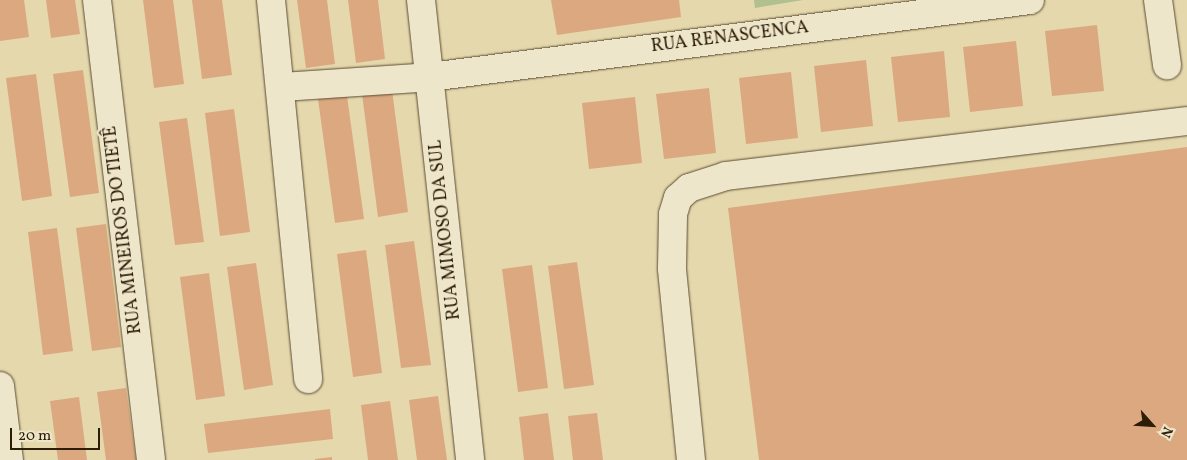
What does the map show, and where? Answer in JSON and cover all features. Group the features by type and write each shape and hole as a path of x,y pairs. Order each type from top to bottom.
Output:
{"street":[{"name":"RUA MINEIROS DO TIETÊ","path":"97,0 151,460"},
{"path":"271,0 308,379"},
{"name":"RUA MIMOSO DA SUL","path":"421,0 470,460"},
{"name":"RUA RENASCENCA","path":"281,87 430,77 1030,0"},
{"path":"1158,0 1168,65"},
{"path":"691,460 672,268 673,214 678,198 689,188 726,176 1187,121"},
{"path":"0,386 9,460"}],"green space":[{"path":"754,0 803,0 755,8"}],"building":[{"path":"0,0 24,0 29,37 0,41"},
{"path":"46,0 75,0 80,34 51,38"},
{"path":"143,0 173,0 184,84 154,88"},
{"path":"192,0 222,0 232,75 202,79"},
{"path":"297,0 327,0 335,64 306,68"},
{"path":"348,0 378,0 385,59 356,63"},
{"path":"551,0 679,0 681,17 557,35"},
{"path":"1097,25 1104,91 1052,96 1045,31"},
{"path":"1016,41 1023,106 970,112 963,47"},
{"path":"944,51 950,117 898,122 891,57"},
{"path":"866,60 873,126 821,132 814,66"},
{"path":"83,70 99,193 70,197 53,74"},
{"path":"791,72 798,138 746,144 739,78"},
{"path":"36,74 52,196 22,201 6,78"},
{"path":"709,88 716,153 664,159 656,94"},
{"path":"392,90 408,212 378,217 362,94"},
{"path":"347,96 364,219 335,223 318,99"},
{"path":"635,97 642,163 589,169 582,103"},
{"path":"234,109 250,232 220,236 205,113"},
{"path":"187,118 204,242 175,245 159,122"},
{"path":"1187,147 1187,460 759,460 728,208"},
{"path":"106,224 121,347 92,351 76,228"},
{"path":"57,228 73,351 43,355 28,232"},
{"path":"414,241 431,365 401,368 385,245"},
{"path":"366,250 382,373 353,377 337,254"},
{"path":"577,262 594,385 564,389 548,266"},
{"path":"256,263 273,385 244,390 227,267"},
{"path":"532,265 548,388 518,392 502,269"},
{"path":"209,273 225,396 196,400 180,277"},
{"path":"126,388 136,460 106,460 97,392"},
{"path":"438,396 447,460 417,460 409,400"},
{"path":"79,397 87,460 58,460 50,401"},
{"path":"390,401 398,460 368,460 361,405"},
{"path":"330,409 333,439 208,453 204,424"},
{"path":"548,413 554,460 524,460 519,417"},
{"path":"597,413 603,460 573,460 568,416"},
{"path":"332,457 332,460 315,460 315,459"}]}
